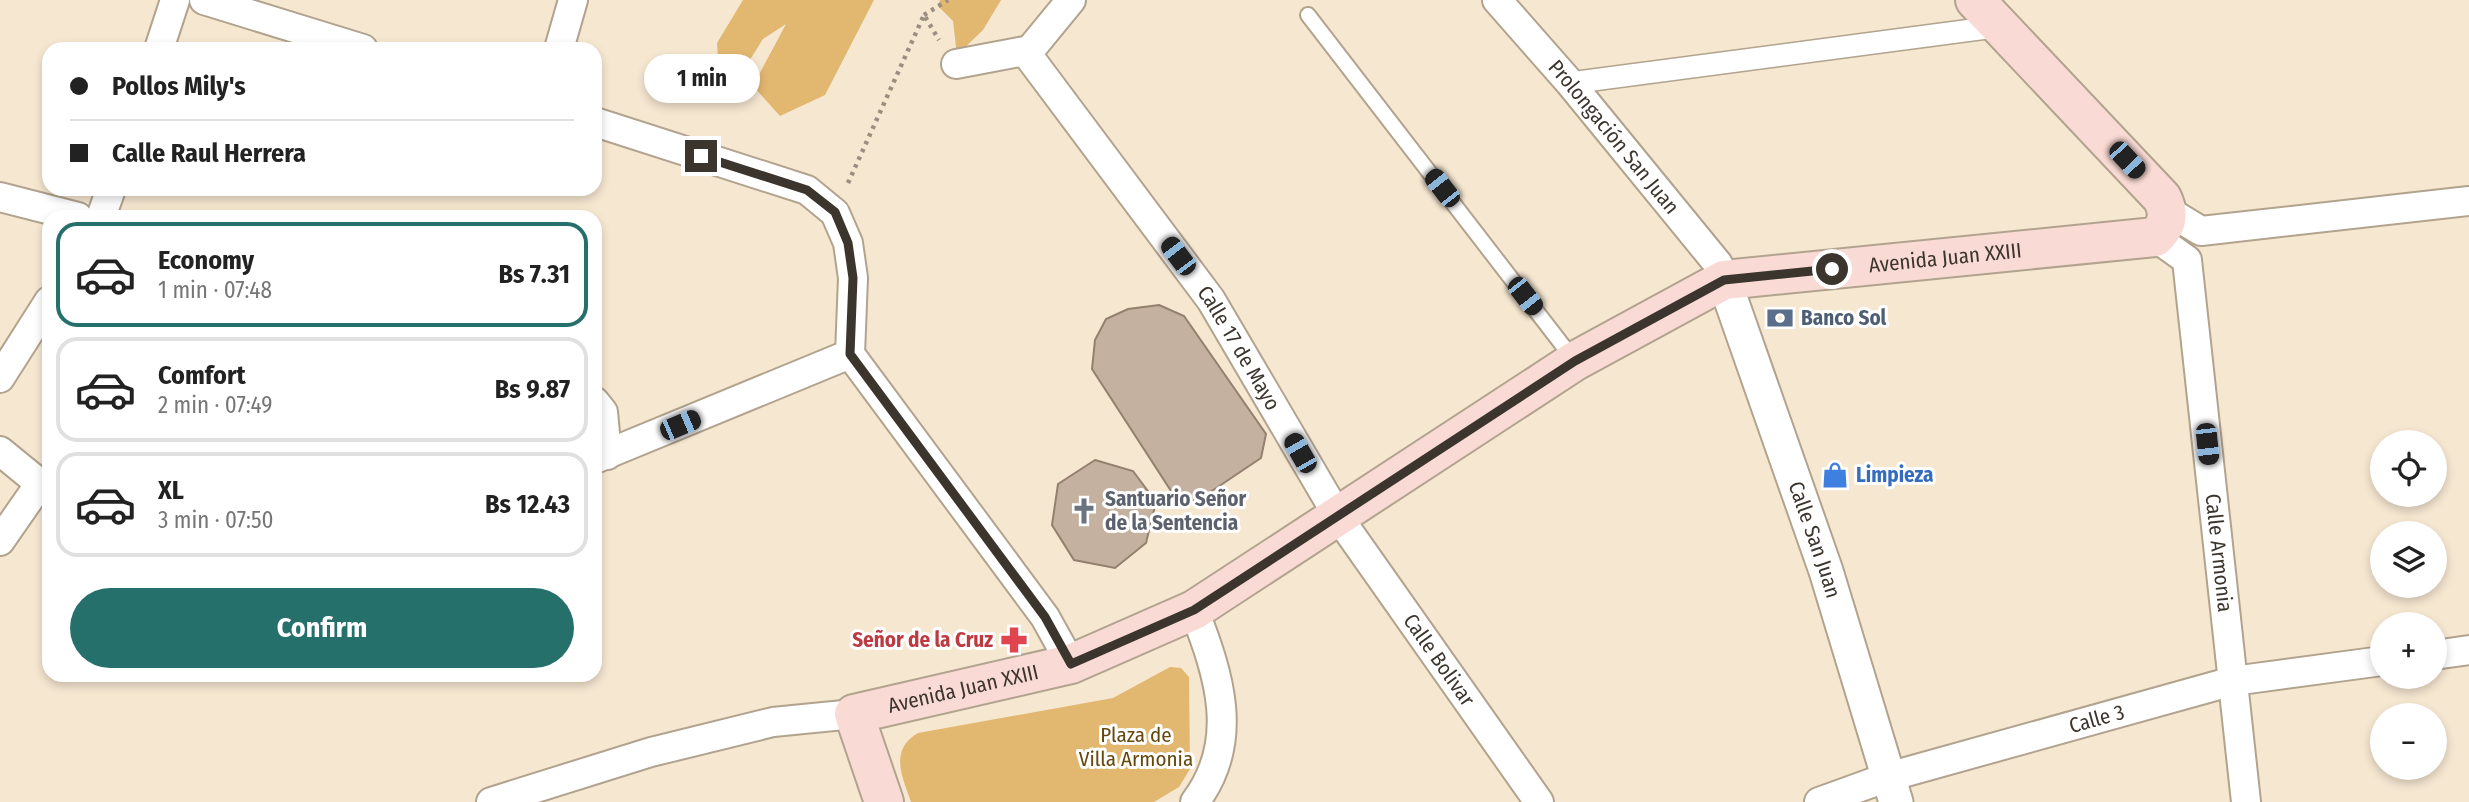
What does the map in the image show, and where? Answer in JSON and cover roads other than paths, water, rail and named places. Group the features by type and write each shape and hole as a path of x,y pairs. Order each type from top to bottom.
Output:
{"main road":[{"path":"1975,0 2162,198 2162,224"},
{"name":"Avenida Juan XXIII","path":"854,714 1071,664 1194,610 1339,518 1575,361 1724,280 2162,224"},
{"path":"854,714 884,802"}],"street":[{"path":"161,42 176,0"},
{"path":"205,0 340,42"},
{"path":"561,42 573,0"},
{"path":"956,64 1030,50 1071,0"},
{"name":"Prolongación San Juan","path":"1497,0 1570,83 1718,264 1724,280"},
{"path":"1570,83 2002,26"},
{"name":"Calle 17 de Mayo","path":"1030,50 1027,54 1211,300 1339,518"},
{"path":"602,124 807,190 835,212 848,243 853,278 850,354 1045,617 1071,664"},
{"path":"0,197 51,210"},
{"path":"2162,224 2201,230 2469,201"},
{"name":"Calle Armonia","path":"2162,224 2186,260 2246,802"},
{"name":"Calle San Juan","path":"1724,280 1826,571 1892,789"},
{"path":"0,378 42,312"},
{"path":"602,457 850,354"},
{"path":"602,411 602,434"},
{"path":"0,451 42,486"},
{"path":"0,541 42,490"},
{"name":"Calle Bolivar","path":"1339,518 1539,802"},
{"path":"1194,610 1214,662 1221,719 1221,750 1211,781 1195,802"},
{"path":"2447,653 2469,650"},
{"name":"Calle 3","path":"1819,802 1892,789 2233,681 2370,664"},
{"name":"Avenida Juan XXIII","path":"491,802 651,752 773,722 854,714"}],"lane":[{"path":"1308,15 1575,361"}],"place":[{"name":"Banco Sol","path":"1780,318"},
{"name":"Limpieza","path":"1835,475"},
{"name":"Santuario Señor de la Sentencia","path":"1084,511"},
{"name":"Señor de la Cruz","path":"1014,640"}],"park label":[{"name":"Plaza de Villa Armonia","path":"1136,747"}]}
